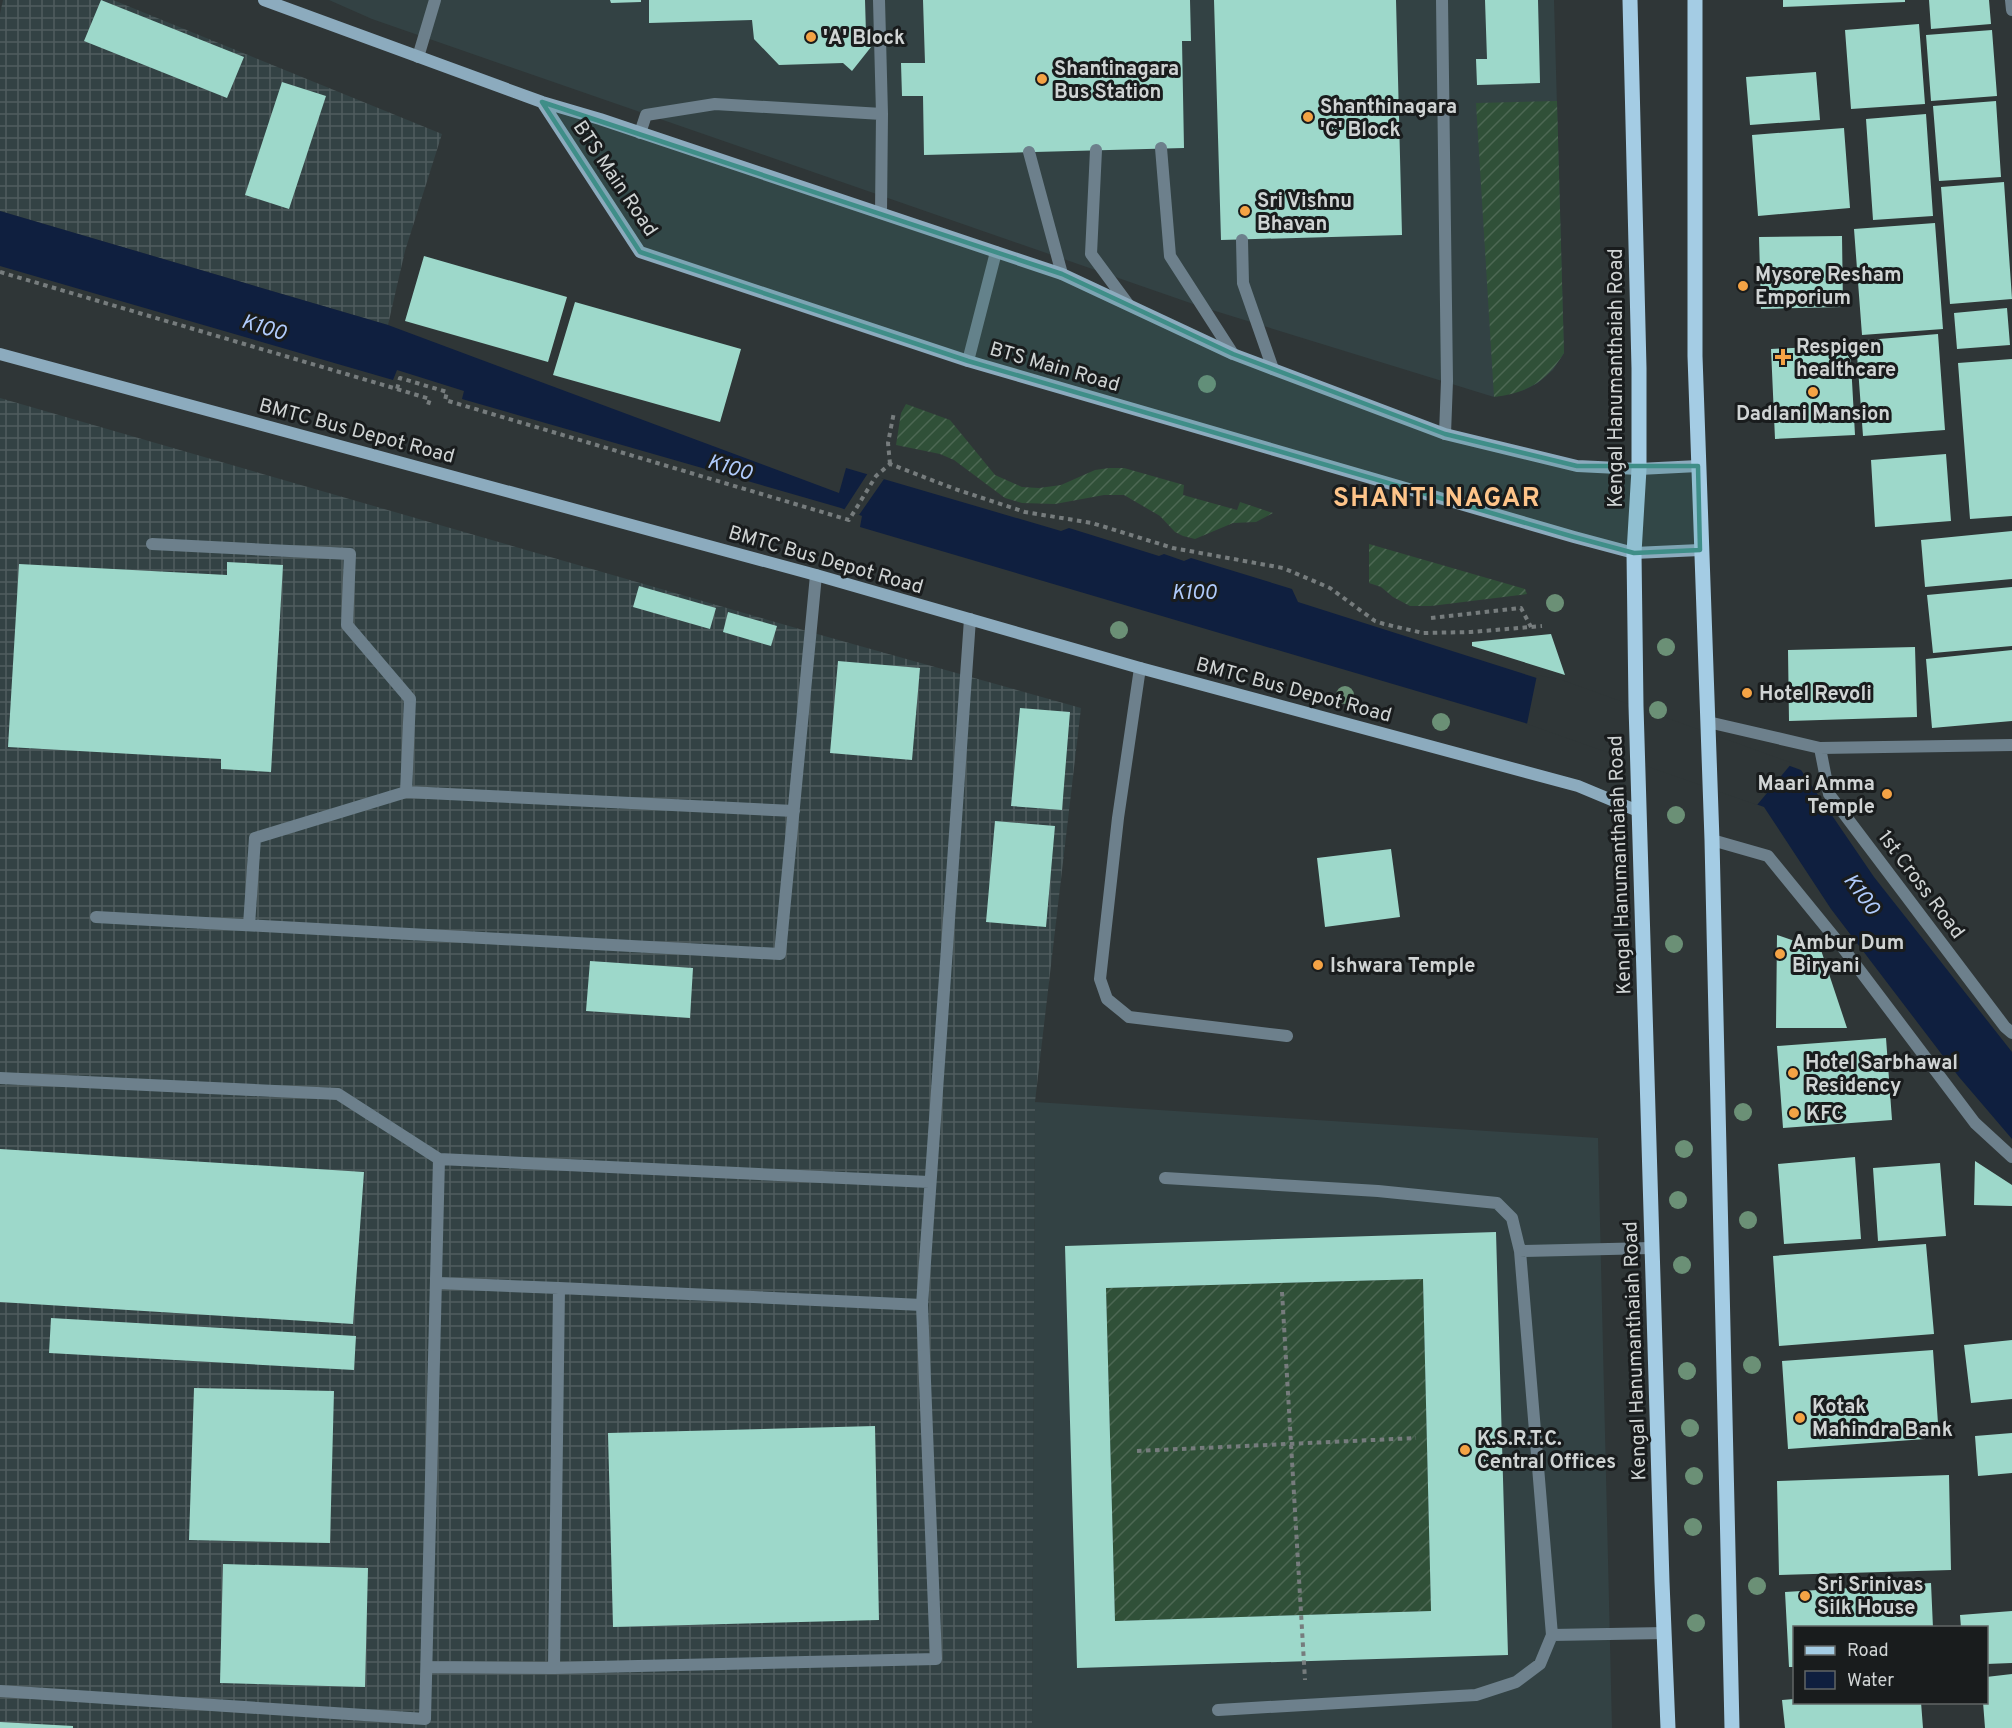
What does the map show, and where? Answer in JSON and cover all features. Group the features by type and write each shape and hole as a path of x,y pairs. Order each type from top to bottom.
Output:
{"main road":[{"name":"Kengal Hanumanthaiah Road","path":"1630,0 1639,368 1639,469 1634,553 1638,811 1668,1728"},
{"path":"1695,0 1695,356 1700,550 1711,789 1732,1728"}],"street":[{"name":"BTS Main Road","path":"264,0 542,102 1062,274 1233,354 1445,434 1577,466 1639,469 1698,466"},
{"path":"418,57 435,0"},
{"path":"879,0 882,114 881,213"},
{"path":"1442,0 1447,381 1445,434"},
{"path":"2011,0 2012,10"},
{"name":"BTS Main Road","path":"542,102 640,252 968,361 1634,553 1700,550"},
{"path":"640,133 646,115 715,104 882,114"},
{"path":"1161,148 1170,256 1233,354"},
{"path":"1096,150 1091,254 1128,304"},
{"path":"1029,152 1062,274"},
{"path":"1242,240 1243,283 1273,369"},
{"path":"968,361 996,252"},
{"name":"BMTC Bus Depot Road","path":"0,354 816,575 1140,668 1578,786 1638,811"},
{"path":"152,544 350,554 347,625 410,699 406,792"},
{"path":"96,917 780,954 816,575"},
{"path":"426,1666 554,1668 936,1659 922,1305 970,619"},
{"path":"1140,668 1118,818 1100,979 1107,999 1130,1017 1287,1035"},
{"path":"1708,727 1820,748 2012,745"},
{"name":"1st Cross Road","path":"1820,748 1829,794 2005,1027 2012,1033"},
{"path":"249,925 255,838 406,792 794,811"},
{"path":"1712,840 1768,856 1843,948 1975,1123 2012,1157"},
{"path":"0,1078 338,1094 439,1159 929,1182"},
{"path":"0,1691 425,1719 439,1159"},
{"path":"1165,1178 1378,1191 1497,1203 1512,1218 1520,1251 1552,1635 1540,1664 1516,1682 1476,1695 1218,1710"},
{"path":"1520,1251 1652,1248"},
{"path":"437,1283 922,1305"},
{"path":"554,1668 559,1288"},
{"path":"1552,1635 1665,1633"}],"path":[{"path":"0,272 397,388 430,399 428,405"},
{"path":"397,388 400,378 447,392 445,400 849,520 876,476 890,464"},
{"path":"890,464 888,443 894,412"},
{"path":"890,464 1025,512 1092,523 1173,548 1283,568 1330,588 1375,621 1384,624 1423,633 1471,632 1542,626"},
{"path":"1431,618 1521,608 1531,627"},
{"path":"1282,1292 1306,1705"},
{"path":"1137,1451 1416,1438"}],"highlighted area":[{"path":"542,102 1062,274 1233,354 1445,434 1577,466 1698,466 1700,550 1634,553 1574,537 968,361 640,252"}],"shaded area":[{"path":"3,0 113,0 442,134 405,251 388,325 0,211 0,14"},
{"path":"329,0 1554,0 1564,353 1553,370 1538,383 1524,390 1494,397 1199,306 372,19"},
{"path":"0,398 1081,708 1035,1102 1032,1728 0,1728"},
{"path":"1035,1102 1598,1138 1612,1728 1032,1728"}],"green space":[{"path":"1557,101 1564,353 1543,379 1516,393 1494,397 1476,103"},
{"path":"906,404 950,420 995,475 1022,487 1039,488 1061,485 1095,470 1124,468 1184,485 1183,495 1237,510 1240,502 1273,513 1256,522 1233,523 1195,539 1175,532 1160,516 1124,495 1104,495 1055,504 1022,503 1005,498 954,460 940,454 896,445 901,413"},
{"path":"1369,544 1525,589 1527,594 1431,606 1410,606 1381,587 1369,583"},
{"path":"1423,1279 1431,1611 1115,1621 1106,1288"}],"water":[{"name":"K100","path":"0,211 388,325 839,493 846,468 1061,531 1069,528 1159,556 1164,554 1184,561 1191,558 1292,589 1298,602 1540,679 1566,684 1801,770 1874,877 2012,1052 2012,1139 1959,1077 1831,909 1764,807 1559,733 860,527 862,516 841,508 462,399 464,391 397,370 393,380 0,266"}],"pier":[{"path":"868,473 884,479 859,515 844,510"},
{"path":"1537,675 1562,680 1792,763 1757,805 1527,724"}],"building":[{"path":"101,0 244,57 227,98 84,41"},
{"path":"610,0 641,0 641,2 611,3"},
{"name":"'A' Block","path":"649,0 865,0 866,34 875,42 852,71 843,63 779,65 754,39 752,20 649,23"},
{"name":"Shantinagara Bus Station","path":"923,0 1190,0 1191,41 1182,41 1184,148 924,155 923,96 902,96 901,63 925,63"},
{"name":"Shanthinagara 'C' Block","path":"1214,0 1396,0 1402,235 1221,240"},
{"path":"1485,0 1538,0 1540,83 1477,85 1476,59 1487,59"},
{"path":"1783,0 1905,0 1905,2 1783,7"},
{"path":"1929,0 1989,0 1991,24 1931,29"},
{"path":"1919,24 1925,104 1851,109 1845,30"},
{"path":"1992,30 1997,96 1931,101 1926,35"},
{"path":"1816,72 1820,120 1750,125 1746,77"},
{"path":"282,82 326,96 289,209 245,195"},
{"path":"1996,101 2001,177 1939,181 1933,106"},
{"path":"1926,114 1933,216 1873,220 1866,119"},
{"path":"1844,128 1850,208 1758,216 1752,135"},
{"path":"2004,182 2012,299 1950,304 1941,187"},
{"path":"1935,223 1943,329 1862,335 1854,229"},
{"path":"1842,236 1843,307 1761,309 1759,237"},
{"path":"424,256 567,297 548,362 405,321"},
{"path":"575,302 741,349 720,422 553,375"},
{"path":"2007,308 2010,345 1957,349 1954,313"},
{"path":"1938,334 1945,430 1863,436 1856,341"},
{"name":"Dadlani Mansion","path":"1850,345 1855,435 1775,439 1771,349"},
{"path":"2012,359 2012,516 1970,519 1958,363"},
{"path":"1946,454 1951,521 1875,527 1871,460"},
{"path":"2012,531 2012,579 1925,587 1921,540"},
{"path":"227,562 283,565 271,772 221,769 221,759 8,747 19,564 227,575"},
{"path":"639,586 716,608 710,629 633,607"},
{"path":"2012,587 2012,646 1933,653 1927,595"},
{"path":"728,612 777,626 771,646 723,632"},
{"path":"1551,634 1565,675 1472,646 1472,642"},
{"path":"1915,647 1917,717 1789,721 1788,650"},
{"path":"2012,650 2012,721 1932,728 1926,659"},
{"path":"838,661 920,668 912,760 830,753"},
{"path":"1020,708 1070,712 1062,810 1011,806"},
{"path":"995,821 1055,826 1046,927 986,922"},
{"path":"1391,849 1400,917 1325,927 1317,858"},
{"path":"1777,935 1821,950 1847,1028 1776,1028"},
{"path":"590,961 693,968 690,1018 586,1011"},
{"path":"1886,1038 1892,1120 1783,1128 1777,1046"},
{"path":"0,1149 364,1172 353,1324 0,1302"},
{"path":"1855,1157 1861,1239 1784,1244 1778,1164"},
{"path":"1975,1161 2012,1185 2012,1206 1974,1205"},
{"path":"1940,1163 1946,1236 1878,1241 1873,1168"},
{"name":"K.S.R.T.C. Central Offices","path":"1496,1232 1508,1655 1077,1668 1065,1246","holes":["1423,1279 1431,1611 1115,1621 1106,1288"]},
{"path":"1926,1244 1934,1334 1779,1346 1773,1256"},
{"path":"51,1318 356,1336 354,1370 49,1353"},
{"path":"2012,1340 2012,1399 1971,1403 1964,1345"},
{"path":"1933,1350 1939,1438 1788,1449 1782,1361"},
{"path":"194,1388 334,1391 330,1543 189,1540"},
{"path":"875,1426 879,1620 613,1627 608,1433"},
{"path":"2012,1433 2012,1473 1978,1476 1975,1436"},
{"path":"1949,1475 1951,1570 1779,1575 1777,1481"},
{"path":"223,1564 368,1568 365,1687 220,1683"},
{"path":"1931,1583 1933,1626 1793,1626 1793,1667 1789,1667 1785,1592"},
{"path":"2012,1611 2012,1663 1988,1664 1988,1626 1961,1626 1960,1615"},
{"path":"2012,1674 2012,1728 1985,1728 1983,1704 1988,1704 1988,1677"},
{"path":"1793,1699 1793,1704 1921,1704 1923,1728 1785,1728 1782,1700"},
{"path":"0,1722 73,1726 73,1728 0,1728"}],"place":[{"name":"'A' Block","path":"811,37"},
{"name":"Shantinagara Bus Station","path":"1042,79"},
{"name":"Shanthinagara 'C' Block","path":"1308,117"},
{"name":"Sri Vishnu Bhavan","path":"1245,211"},
{"name":"Mysore Resham Emporium","path":"1743,286"},
{"name":"Respigen healthcare","path":"1783,357"},
{"name":"Dadlani Mansion","path":"1813,392"},
{"name":"Hotel Revoli","path":"1747,693"},
{"name":"Maari Amma Temple","path":"1887,794"},
{"name":"Ambur Dum Biryani","path":"1780,954"},
{"name":"Ishwara Temple","path":"1318,965"},
{"name":"Hotel Sarbhawal Residency","path":"1793,1073"},
{"name":"KFC","path":"1794,1113"},
{"name":"Kotak Mahindra Bank","path":"1800,1418"},
{"name":"K.S.R.T.C. Central Offices","path":"1465,1450"},
{"name":"Sri Srinivas Silk House","path":"1805,1596"}],"district":[{"name":"SHANTI NAGAR","path":"1437,497"}]}
